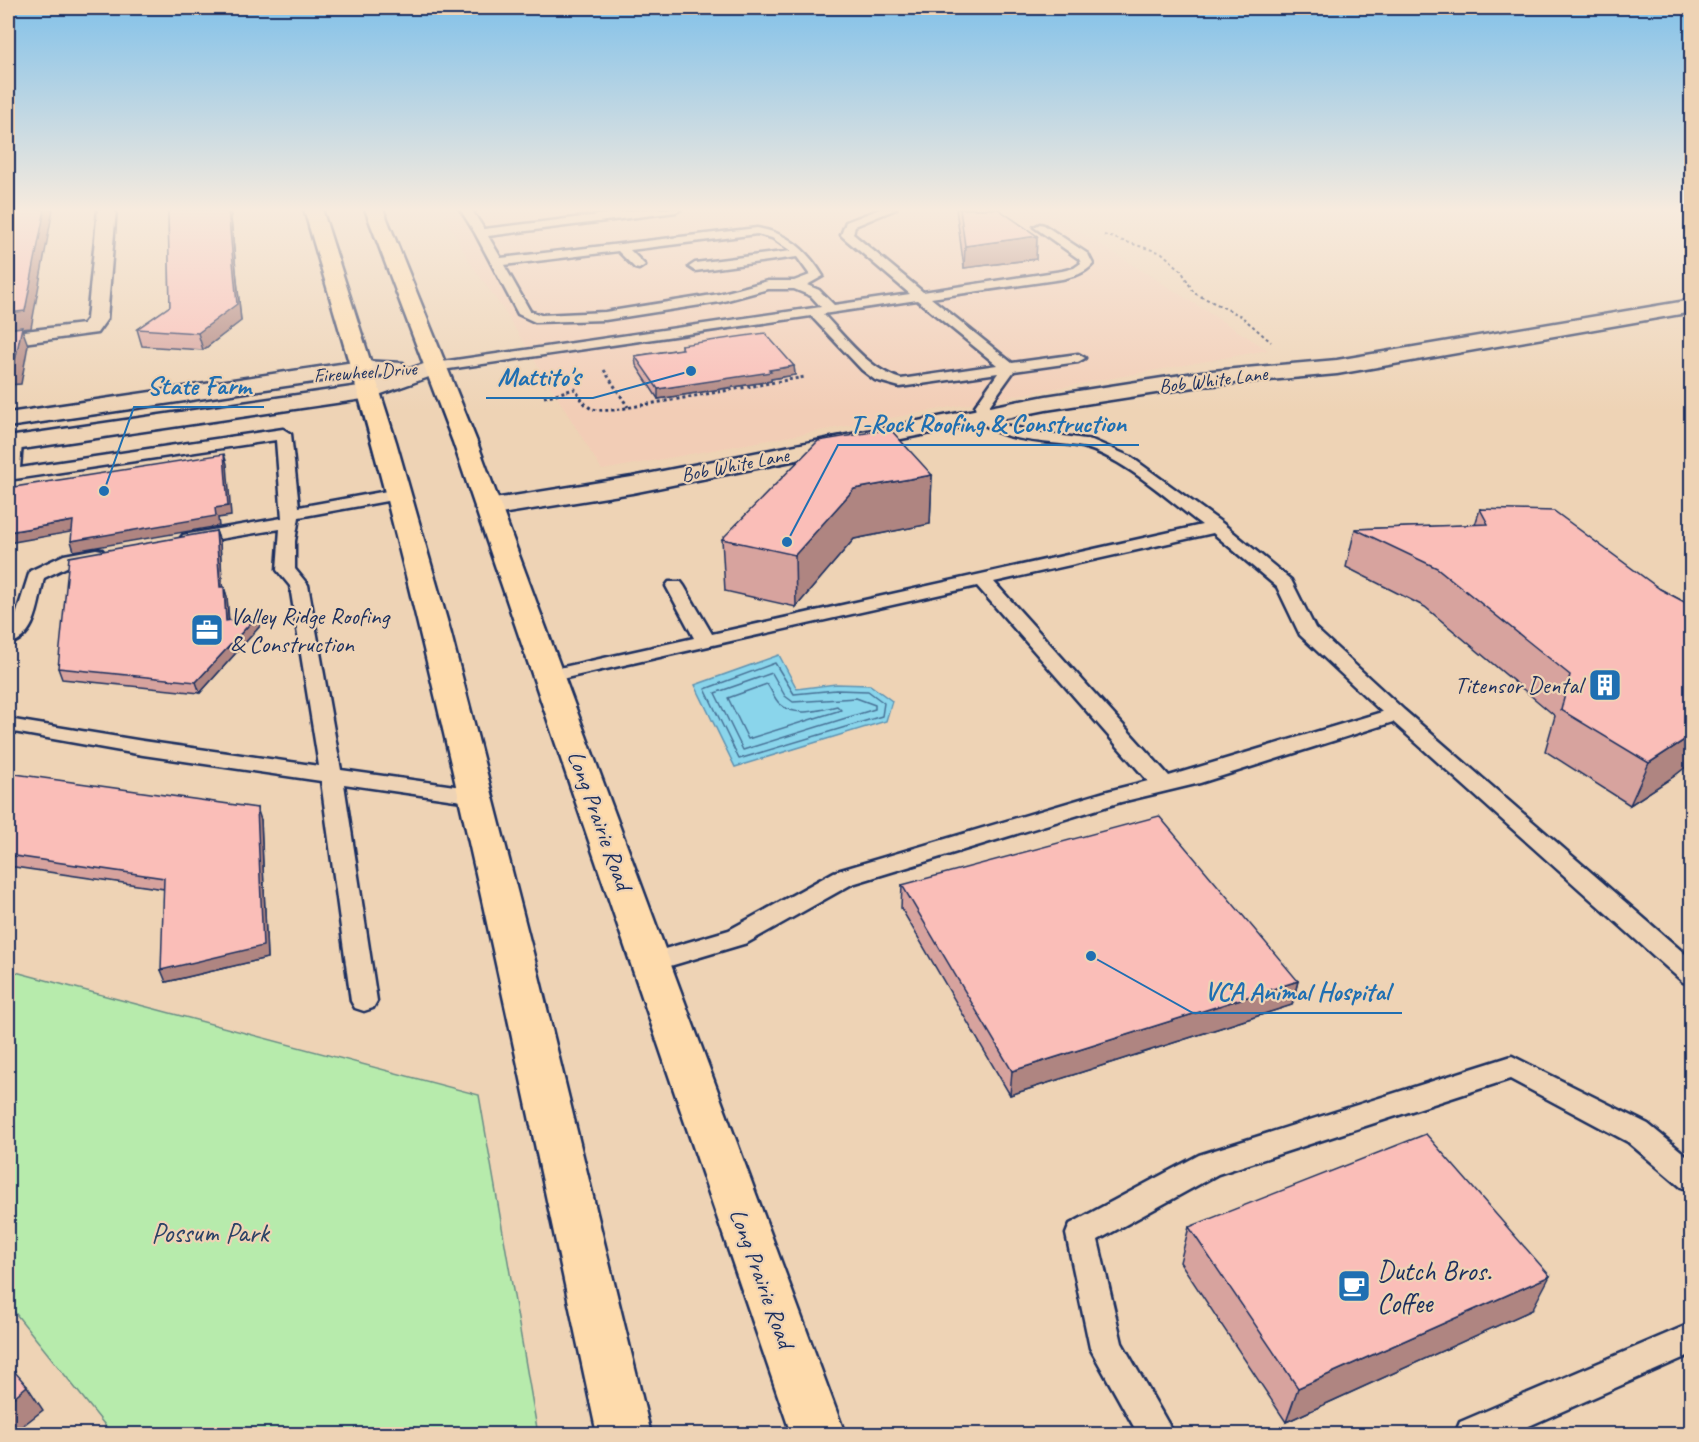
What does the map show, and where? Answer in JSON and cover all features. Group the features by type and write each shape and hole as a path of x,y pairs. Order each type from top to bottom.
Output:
{"main road":[{"path":"334,276 399,494 476,796 624,1434"},
{"name":"Long Prairie Road","path":"400,276 488,508 818,1434"}],"street":[{"path":"8,339 90,329 97,319 101,276"},
{"name":"Bob White Lane","path":"488,508 643,483 1046,403 1201,380 1337,367 1692,306"},
{"name":"Firewheel Drive","path":"10,436 435,368"}],"lane":[{"path":"504,276 525,314 540,319 605,316 720,298 768,285 796,285 815,293 831,309"},
{"path":"796,285 816,276"},
{"path":"896,276 1009,368"},
{"path":"435,368 1053,276"},
{"path":"814,312 867,367 880,377 900,383 1077,358"},
{"path":"1009,368 982,406 983,416 999,428 1042,438 1086,443 1125,460 1216,527 1285,584 1307,631 1397,714 1692,975"},
{"path":"10,436 9,475 283,434 290,517 286,541 286,570 299,585 331,774 364,1001"},
{"path":"174,541 399,494"},
{"path":"548,676 1216,527"},
{"path":"8,638 22,627 36,575 70,559 116,551"},
{"path":"982,580 1164,785"},
{"path":"675,586 706,641"},
{"path":"650,963 738,937 843,878 1105,800 1164,785 1397,714"},
{"path":"8,725 143,748 476,796"},
{"path":"1157,1434 1107,1348 1081,1234 1209,1164 1512,1067 1638,1133 1692,1179"},
{"path":"1472,1434 1692,1338"}],"path":[{"path":"1185,276 1194,293 1241,316 1277,346"},
{"path":"598,362 628,407"},
{"path":"544,397 575,389 587,408 596,411 805,377"}],"shaded area":[{"path":"480,276 1151,276 1268,350 602,470 503,309"}],"green space":[{"name":"Possum Park","path":"8,970 479,1095 538,1434 112,1434 8,1304"}],"water":[{"path":"779,655 797,689 836,684 870,685 892,701 886,721 735,767 695,685"}],"building":[{"path":"8,276 32,276 25,311 8,313"},
{"path":"169,276 234,276 237,304 198,333 137,329 170,306"},
{"path":"22,327 14,366 8,367 8,329"},
{"path":"765,333 794,366 769,370 771,372 658,389 635,356 683,349 681,345"},
{"path":"890,429 932,475 854,489 795,555 722,539 818,441"},
{"path":"224,454 228,506 215,508 216,516 71,541 73,521 8,532 8,488"},
{"name":"Titensor Dental","path":"1480,509 1554,511 1660,589 1692,606 1692,735 1649,763 1561,710 1570,675 1437,568 1355,529 1488,524"},
{"path":"216,531 220,587 224,587 226,621 257,616 196,682 58,668 69,557"},
{"path":"8,773 257,808 263,946 161,970 164,878 8,855"},
{"path":"1159,816 1298,981 1012,1071 902,885"},
{"name":"Dutch Bros. Coffee","path":"1426,1134 1550,1276 1298,1388 1189,1227"},
{"path":"8,1364 27,1386 8,1402"}],"place":[{"name":"Mattito's","path":"691,371"},
{"name":"State Farm","path":"104,491"},
{"name":"T-Rock Roofing & Construction","path":"787,542"},
{"name":"Valley Ridge Roofing & Construction","path":"207,630"},
{"name":"Titensor Dental","path":"1605,685"},
{"name":"VCA Animal Hospital","path":"1091,956"},
{"name":"Dutch Bros. Coffee","path":"1354,1286"}]}
